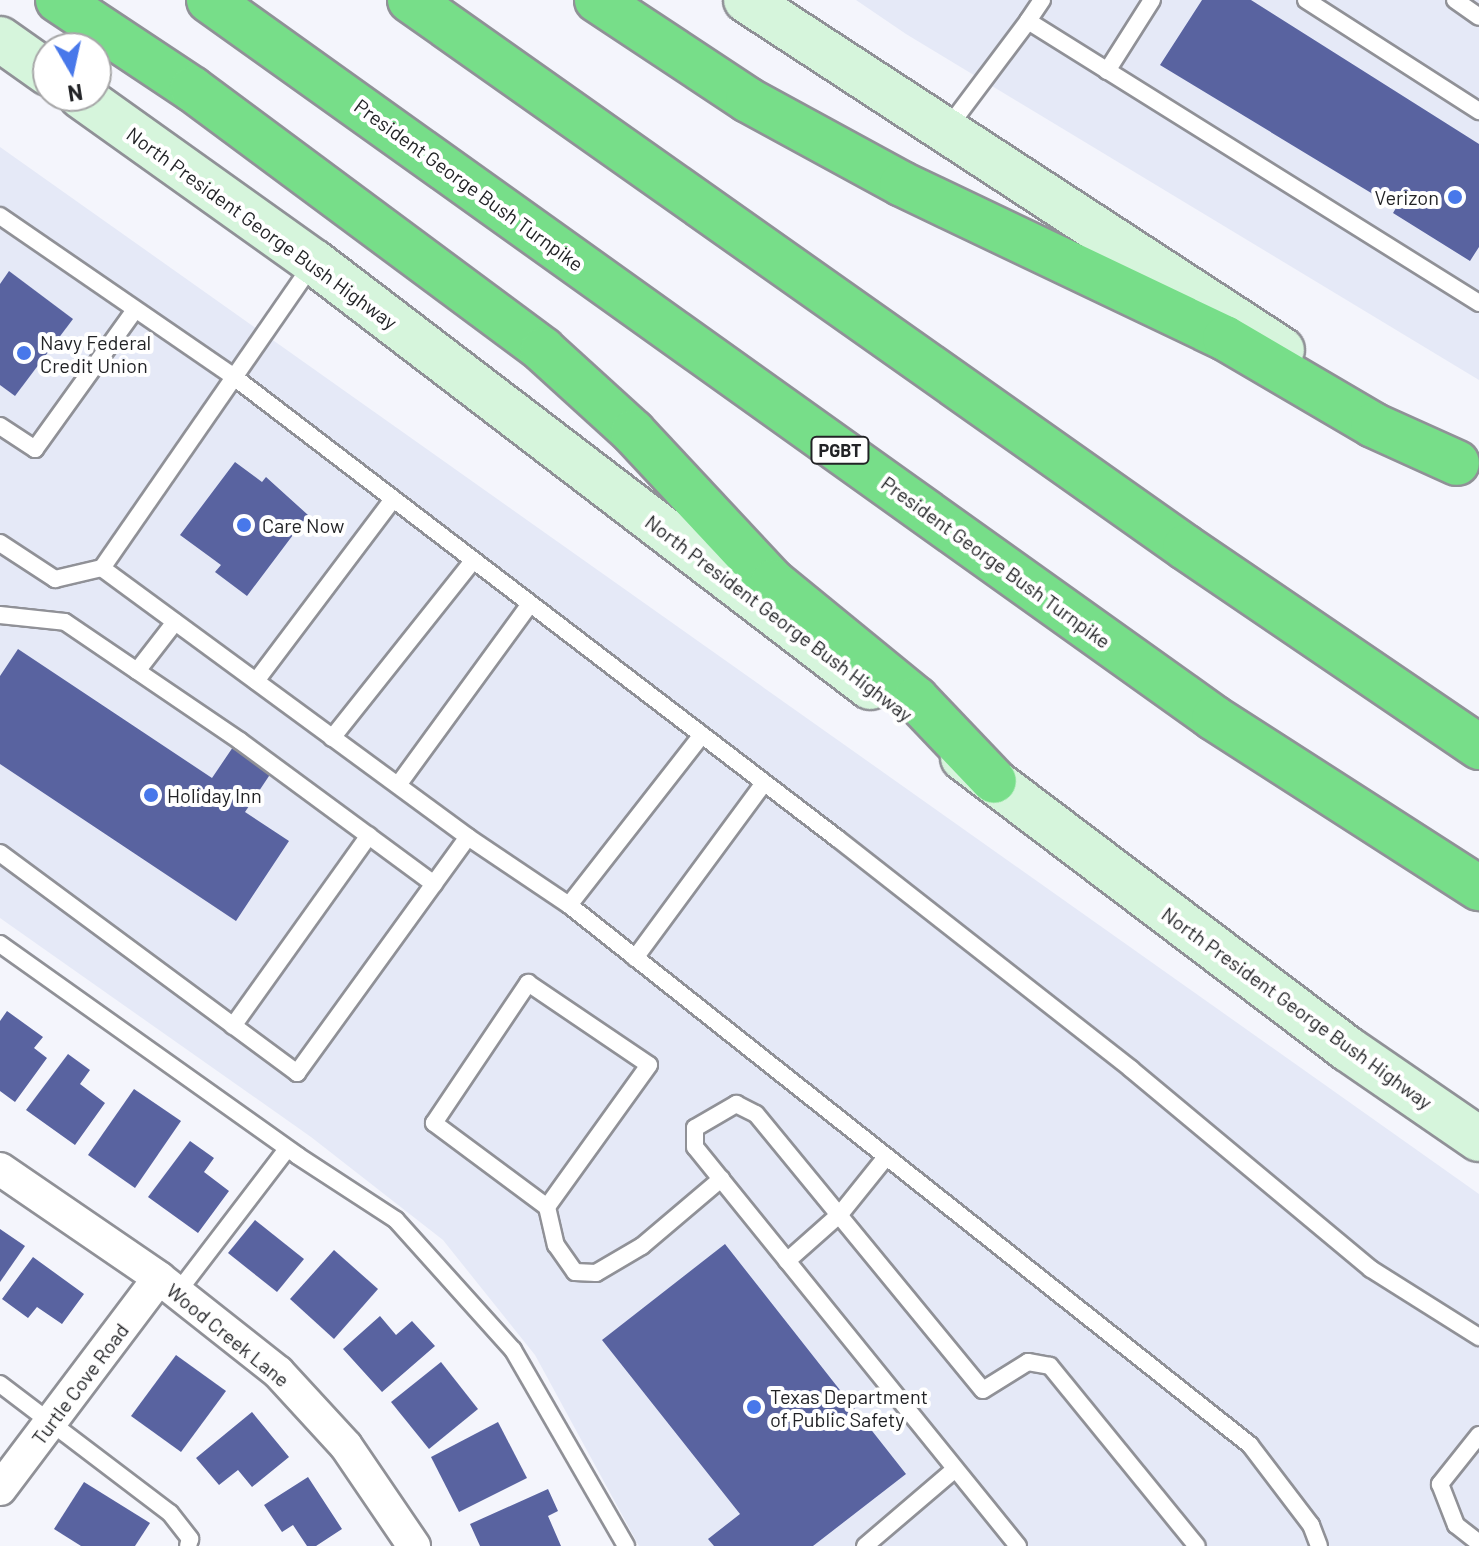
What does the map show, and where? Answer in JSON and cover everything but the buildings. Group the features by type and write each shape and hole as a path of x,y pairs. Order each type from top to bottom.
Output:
{"highway":[{"path":"58,0 192,89 543,350 633,432 773,582 916,699 994,781"},
{"name":"President George Bush Turnpike","path":"209,0 1214,718 1479,888"},
{"path":"410,0 1172,538 1479,747"},
{"path":"597,0 748,100 902,184 1225,338 1373,425 1468,470"}],"main road":[{"path":"746,0 1468,470"},
{"path":"0,39 32,62"},
{"name":"North President George Bush Highway","path":"103,112 314,262 1348,1049 1479,1139"},
{"path":"1348,1049 1421,1070 1479,1105"}],"street":[{"name":"Wood Creek Lane","path":"0,1169 168,1286 288,1383 346,1446 414,1546"},
{"name":"Turtle Cove Road","path":"0,1489 52,1421 168,1286"}],"lane":[{"path":"946,131 1042,0"},
{"path":"1107,71 1152,0"},
{"path":"1306,0 1479,111"},
{"path":"1455,0 1479,17"},
{"path":"1028,21 1479,303"},
{"path":"0,216 234,377 702,735 1131,1069 1371,1269 1479,1337"},
{"path":"0,543 55,579 102,568 314,262"},
{"path":"0,426 35,449 135,310"},
{"path":"256,681 393,499"},
{"path":"332,738 473,561"},
{"path":"102,568 468,837 569,905 1250,1445 1311,1525 1316,1545"},
{"path":"398,785 530,604"},
{"path":"2,621 65,622 434,884"},
{"path":"137,671 175,622"},
{"path":"569,905 702,735"},
{"path":"635,958 764,783"},
{"path":"233,1026 369,835"},
{"path":"0,853 297,1073 468,837"},
{"path":"0,944 287,1149 396,1220 513,1350 626,1546"},
{"path":"547,1207 649,1065 528,983 434,1123 547,1207 556,1245 575,1272 596,1273 642,1246 721,1179"},
{"path":"1018,1546 695,1147 695,1128 736,1104 756,1114 841,1213 983,1390 1028,1362 1050,1366 1197,1546"},
{"path":"168,1286 287,1149"},
{"path":"787,1261 841,1213 886,1157"},
{"path":"0,1384 170,1513 190,1539 188,1546"},
{"path":"1479,1435 1440,1484 1456,1525 1479,1543"},
{"path":"865,1546 955,1469"}],"shaded area":[{"path":"856,0 1479,0 1479,380 906,34"},
{"path":"0,147 1479,1194 1479,1546 639,1546 535,1355 443,1240 311,1137 0,918"}],"place":[{"name":"Verizon","path":"1455,197"},
{"name":"Navy Federal Credit Union","path":"24,353"},
{"name":"Care Now","path":"244,525"},
{"name":"Holiday Inn","path":"151,795"},
{"name":"Texas Department of Public Safety","path":"754,1407"}]}
